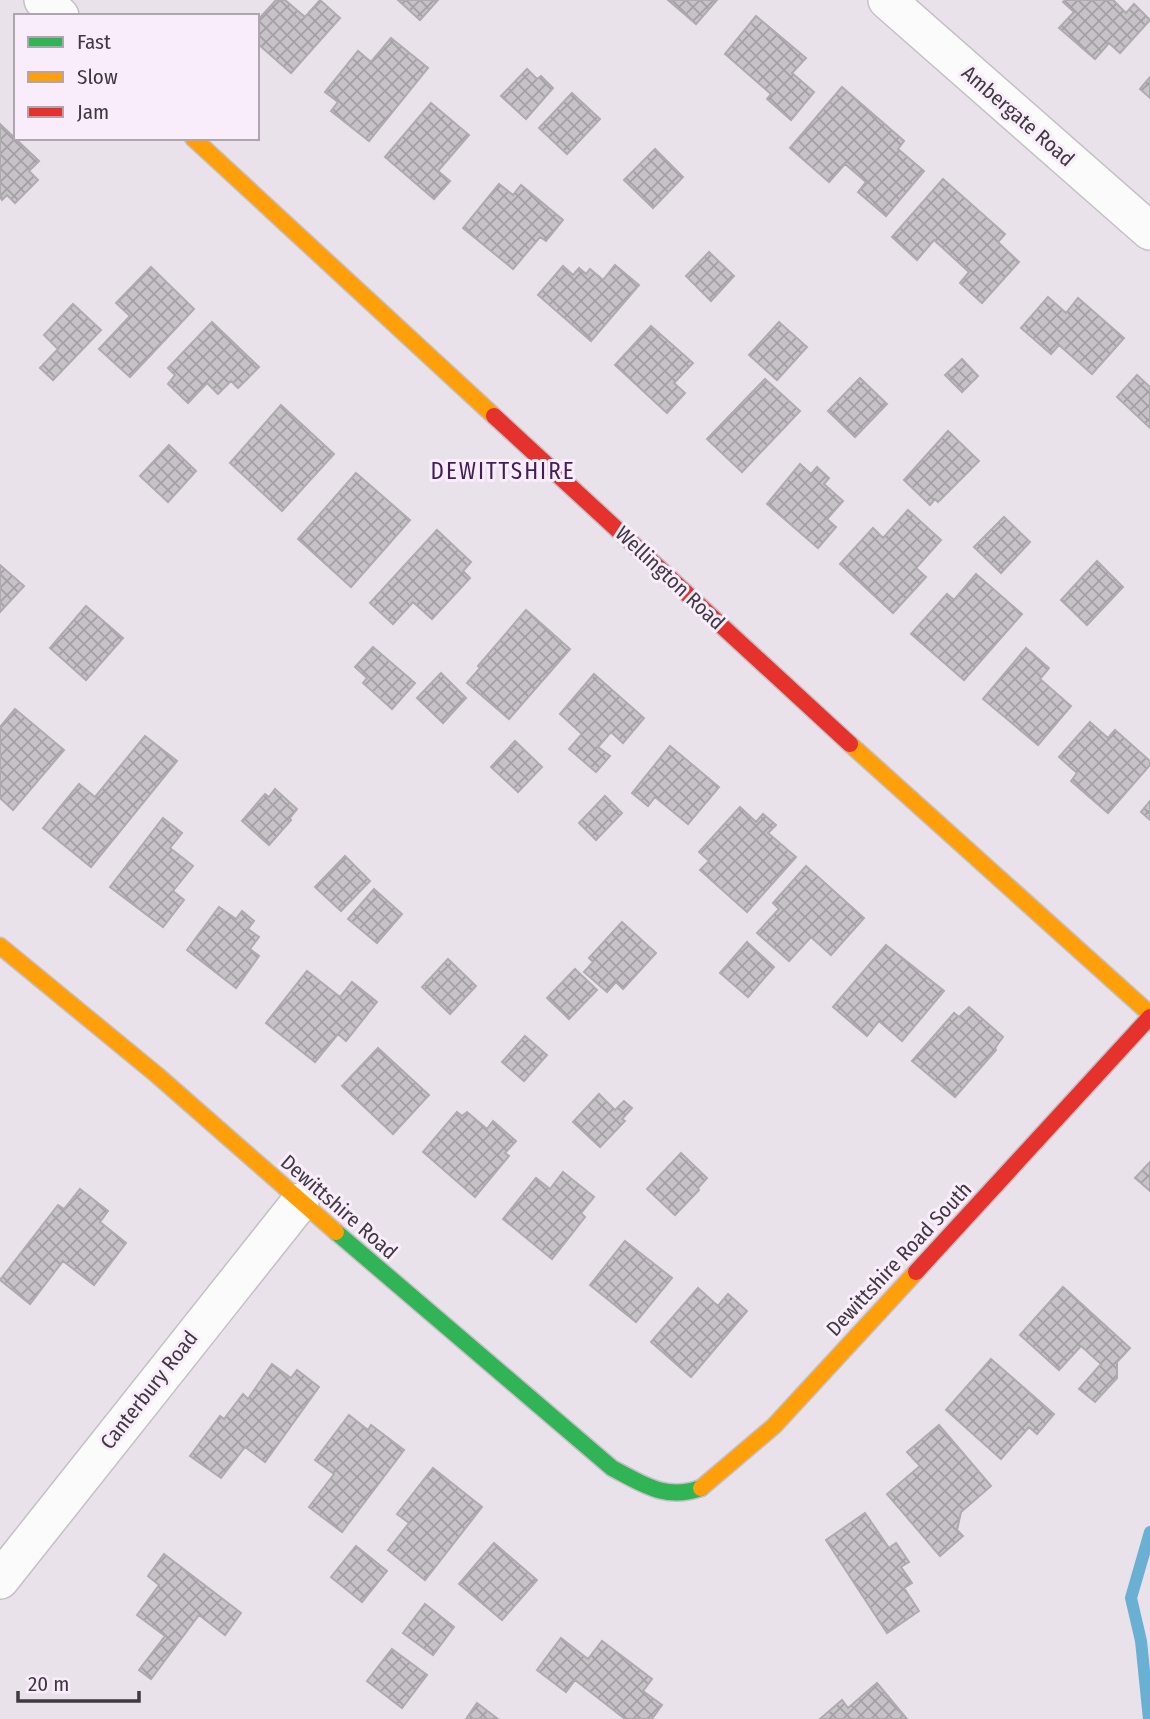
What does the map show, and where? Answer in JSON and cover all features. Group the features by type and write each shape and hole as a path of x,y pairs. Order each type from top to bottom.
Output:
{"street":[{"path":"43,0 58,14"},
{"name":"Ambergate Road","path":"887,0 1150,231"},
{"name":"Wellington Road","path":"195,140 913,803 1150,1016"},
{"name":"Dewittshire Road","path":"0,946 157,1075 300,1202 612,1468 657,1491"},
{"name":"Dewittshire Road South","path":"657,1491 679,1494 700,1489 774,1426 1150,1016"},
{"name":"Canterbury Road","path":"0,1580 300,1202"}],"building":[{"path":"276,0 285,0 305,17 320,0 340,18 291,73 259,45 259,19"},
{"path":"398,0 438,0 420,20"},
{"path":"668,0 717,0 696,24"},
{"path":"1113,0 1126,13 1134,4 1150,20 1120,53 1109,43 1095,59 1059,28 1074,12 1063,2"},
{"path":"756,16 806,58 792,73 814,92 791,120 767,99 771,94 725,54"},
{"path":"391,38 428,68 369,141 331,111 338,102 325,92 358,51 371,62"},
{"path":"527,69 537,79 541,76 553,88 526,119 501,96"},
{"path":"1150,77 1150,98 1140,89"},
{"path":"842,87 904,141 898,149 924,171 886,216 858,192 866,182 845,164 829,182 790,148"},
{"path":"572,93 600,119 567,154 539,128"},
{"path":"431,103 469,135 438,171 450,181 434,199 385,157"},
{"path":"0,124 39,161 29,171 38,180 15,203 7,195 2,200"},
{"path":"655,149 683,177 653,208 624,180"},
{"path":"943,179 1005,234 998,242 1019,262 982,303 960,283 969,272 934,240 917,260 892,237"},
{"path":"499,184 513,195 521,185 563,220 546,241 540,237 513,269 463,228"},
{"path":"709,252 734,276 711,301 686,276"},
{"path":"615,265 639,285 591,341 538,295 563,266 573,275 579,268 586,274 590,269 603,280"},
{"path":"151,267 194,309 130,377 99,349 130,316 116,303"},
{"path":"1048,297 1066,313 1078,298 1124,338 1092,374 1059,345 1051,354 1021,328"},
{"path":"73,304 101,330 53,380 40,368 58,349 44,335"},
{"path":"212,322 259,367 238,388 231,381 218,394 207,383 188,403 168,384 175,375 168,368"},
{"path":"779,322 807,347 777,380 749,355"},
{"path":"651,326 693,363 674,383 685,393 667,413 615,365"},
{"path":"962,359 978,376 962,392 945,375"},
{"path":"1137,375 1150,387 1150,428 1117,397"},
{"path":"860,378 887,404 855,437 828,411"},
{"path":"765,379 800,411 742,472 707,439"},
{"path":"281,405 334,454 282,511 230,463"},
{"path":"948,431 979,461 938,502 935,499 930,505 904,480"},
{"path":"169,445 196,471 168,502 140,476"},
{"path":"800,464 811,474 817,467 829,478 824,484 843,501 827,519 836,527 818,548 767,504"},
{"path":"356,473 410,520 351,587 298,539"},
{"path":"908,510 941,540 916,568 926,577 893,613 840,564 873,528 883,538"},
{"path":"1004,517 1030,542 1001,573 974,547"},
{"path":"437,530 471,562 463,571 470,578 432,619 413,602 393,624 370,603"},
{"path":"1097,561 1123,587 1087,625 1061,600"},
{"path":"0,565 24,586 0,612"},
{"path":"976,574 1022,614 964,680 911,634 947,594 954,600"},
{"path":"86,606 123,638 86,680 50,648"},
{"path":"526,610 570,649 509,719 467,683 480,668 478,666"},
{"path":"373,647 415,683 392,709 363,683 367,678 355,667"},
{"path":"1026,648 1049,668 1040,679 1071,706 1038,745 983,699"},
{"path":"441,673 466,698 443,723 417,698"},
{"path":"594,674 644,718 623,743 611,732 598,747 610,756 596,772 569,749 582,734 560,714"},
{"path":"15,709 64,750 13,810 0,798 0,727"},
{"path":"1090,722 1108,738 1115,730 1150,761 1150,765 1108,813 1071,781 1077,773 1059,757"},
{"path":"145,736 177,761 91,867 43,828 79,784 95,797"},
{"path":"515,741 542,767 518,792 491,767"},
{"path":"670,746 719,787 688,824 655,797 648,806 632,793"},
{"path":"275,789 297,809 269,845 242,821 265,794 269,797"},
{"path":"605,796 622,813 596,840 579,823"},
{"path":"1150,801 1150,820 1141,812"},
{"path":"740,807 756,822 763,814 776,825 768,833 796,857 747,912 700,870 709,861 699,852"},
{"path":"163,818 182,833 170,848 193,866 173,891 184,900 163,927 110,887"},
{"path":"345,856 370,881 341,911 315,887"},
{"path":"806,866 864,918 831,955 811,937 789,961 757,933 779,909 773,903"},
{"path":"374,889 402,914 377,943 348,919"},
{"path":"219,907 236,919 242,911 254,921 248,929 259,937 250,949 259,956 236,988 187,950"},
{"path":"622,922 656,953 623,989 616,982 607,992 584,972 593,962 589,958"},
{"path":"747,942 774,967 748,997 720,973"},
{"path":"886,945 944,991 902,1041 879,1021 867,1036 833,1007"},
{"path":"448,959 476,986 450,1014 422,987"},
{"path":"575,969 597,990 569,1019 547,998"},
{"path":"307,971 340,997 352,982 377,1002 346,1041 338,1034 315,1062 266,1023"},
{"path":"969,1007 1003,1037 996,1050 955,1097 912,1061 954,1013 959,1017"},
{"path":"525,1036 547,1055 524,1081 502,1062"},
{"path":"378,1048 429,1095 393,1134 342,1086"},
{"path":"599,1094 615,1110 624,1101 632,1108 622,1119 625,1121 600,1147 573,1122"},
{"path":"457,1112 462,1116 467,1112 487,1129 493,1121 516,1141 505,1153 509,1156 475,1197 423,1152"},
{"path":"681,1153 707,1178 675,1215 647,1189"},
{"path":"1150,1162 1150,1191 1135,1178"},
{"path":"563,1172 594,1197 581,1213 585,1217 552,1259 503,1219 536,1178 550,1189"},
{"path":"80,1189 108,1211 100,1222 126,1243 94,1285 63,1261 30,1304 0,1280 58,1205 64,1209"},
{"path":"625,1241 672,1278 636,1322 590,1285"},
{"path":"1063,1287 1130,1348 1117,1362 1117,1378 1095,1402 1079,1389 1101,1364 1081,1346 1059,1370 1020,1335"},
{"path":"698,1288 718,1306 728,1294 747,1311 691,1377 651,1342"},
{"path":"991,1359 1054,1414 1037,1434 1029,1427 1001,1459 946,1410"},
{"path":"272,1364 291,1378 297,1370 319,1387 265,1462 245,1447 221,1478 190,1456 220,1416 224,1419 243,1394 248,1399"},
{"path":"349,1415 368,1430 371,1425 404,1450 342,1532 309,1507 334,1474 315,1460"},
{"path":"939,1425 991,1486 961,1512 957,1530 963,1536 940,1556 887,1494 920,1466 907,1452"},
{"path":"433,1468 482,1507 425,1580 388,1550 409,1523 397,1514"},
{"path":"865,1513 889,1548 896,1543 909,1562 901,1567 912,1583 904,1588 919,1611 887,1633 826,1540"},
{"path":"494,1543 537,1580 502,1620 459,1584"},
{"path":"356,1546 387,1571 362,1602 331,1577"},
{"path":"164,1554 241,1613 225,1635 199,1615 151,1679 139,1670 165,1636 137,1615 159,1585 148,1576"},
{"path":"425,1604 454,1627 433,1655 403,1633"},
{"path":"561,1638 588,1659 602,1641 652,1679 643,1691 662,1705 652,1719 625,1719 575,1680 566,1692 537,1670"},
{"path":"392,1649 427,1675 402,1708 367,1681"},
{"path":"877,1683 907,1719 820,1719 842,1700 848,1708"},
{"path":"477,1703 498,1719 466,1719"}],"waterway":[{"path":"1149,1719 1141,1641 1131,1598 1150,1532"}],"traffic: fast":[{"path":"336,1232 612,1468 644,1485 665,1492 688,1492 701,1488"}],"traffic: slow":[{"path":"195,140 494,416"},
{"path":"850,744 1150,1014"},
{"path":"0,946 157,1075 336,1232"},
{"path":"701,1488 774,1426 916,1272"}],"traffic: jam":[{"path":"494,416 850,744"},
{"path":"916,1272 1150,1017"}],"district":[{"name":"DEWITTSHIRE","path":"503,471"}]}
